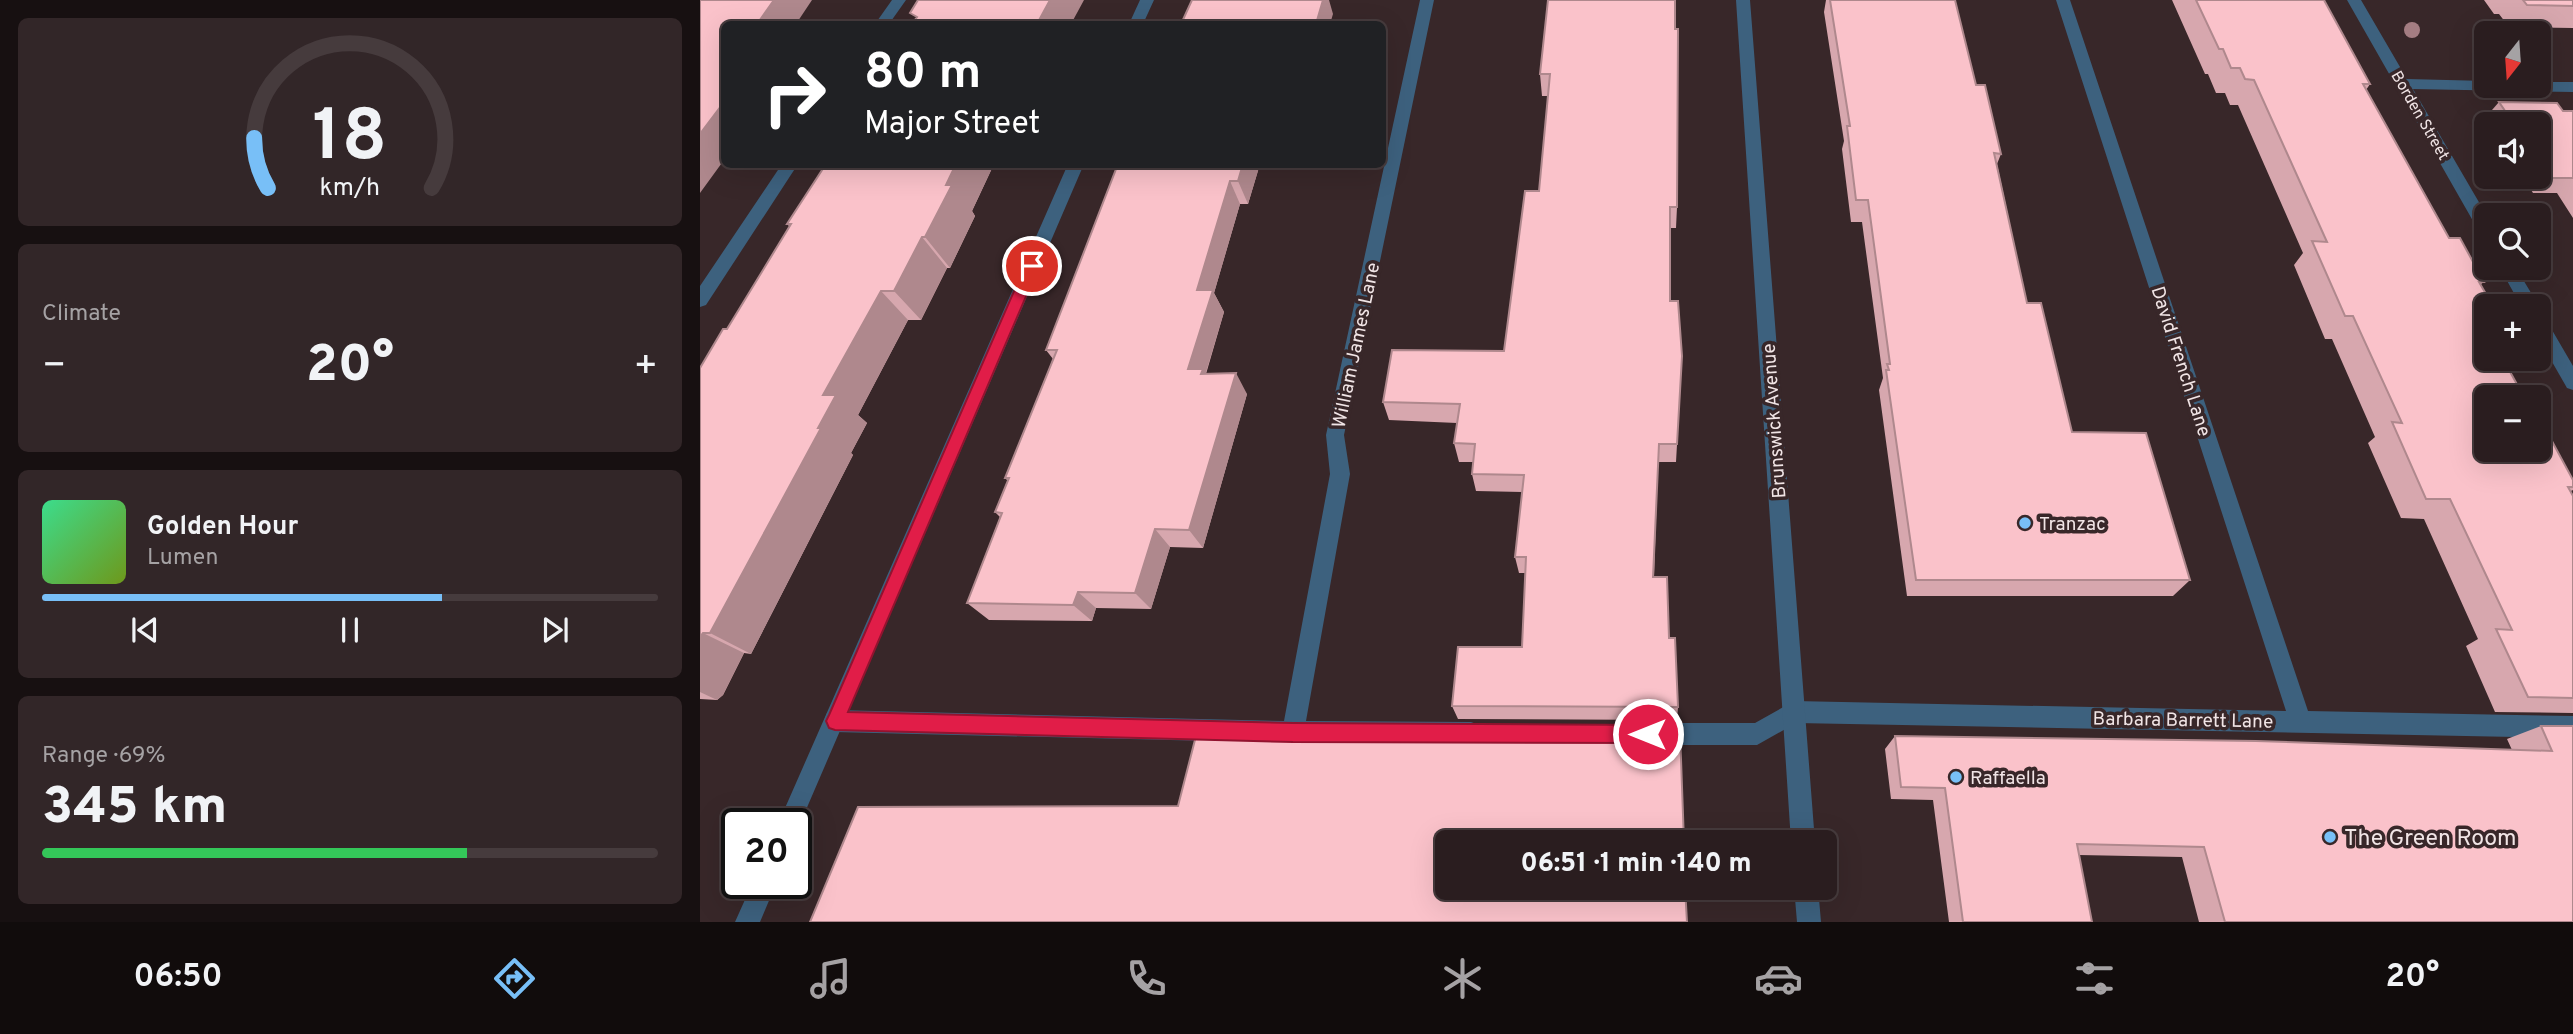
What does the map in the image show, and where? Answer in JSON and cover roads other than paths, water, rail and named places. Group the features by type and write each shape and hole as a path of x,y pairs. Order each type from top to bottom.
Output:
{"street":[{"path":"885,21 899,0"},
{"path":"1137,21 1147,0"},
{"name":"William James Lane","path":"1293,732 1340,474 1335,435 1427,0"},
{"name":"Brunswick Avenue","path":"1743,0 1802,830"},
{"name":"David French Lane","path":"2063,0 2301,722"},
{"name":"Borden Street","path":"2354,0 2474,208"},
{"path":"2404,84 2474,86"},
{"path":"2552,87 2573,87"},
{"path":"700,300 787,168"},
{"path":"797,808 1074,168"},
{"path":"2551,344 2573,383"},
{"path":"1634,734 1757,734 1794,712"},
{"name":"Barbara Barrett Lane","path":"1794,712 2573,727"},
{"path":"835,721 1293,732 1498,733"},
{"path":"747,922 757,899"},
{"path":"1807,900 1808,922"}],"place":[{"name":"Tranzac","path":"2025,523"},
{"name":"Raffaella","path":"1956,777"},
{"name":"The Green Room","path":"2330,837"}]}
